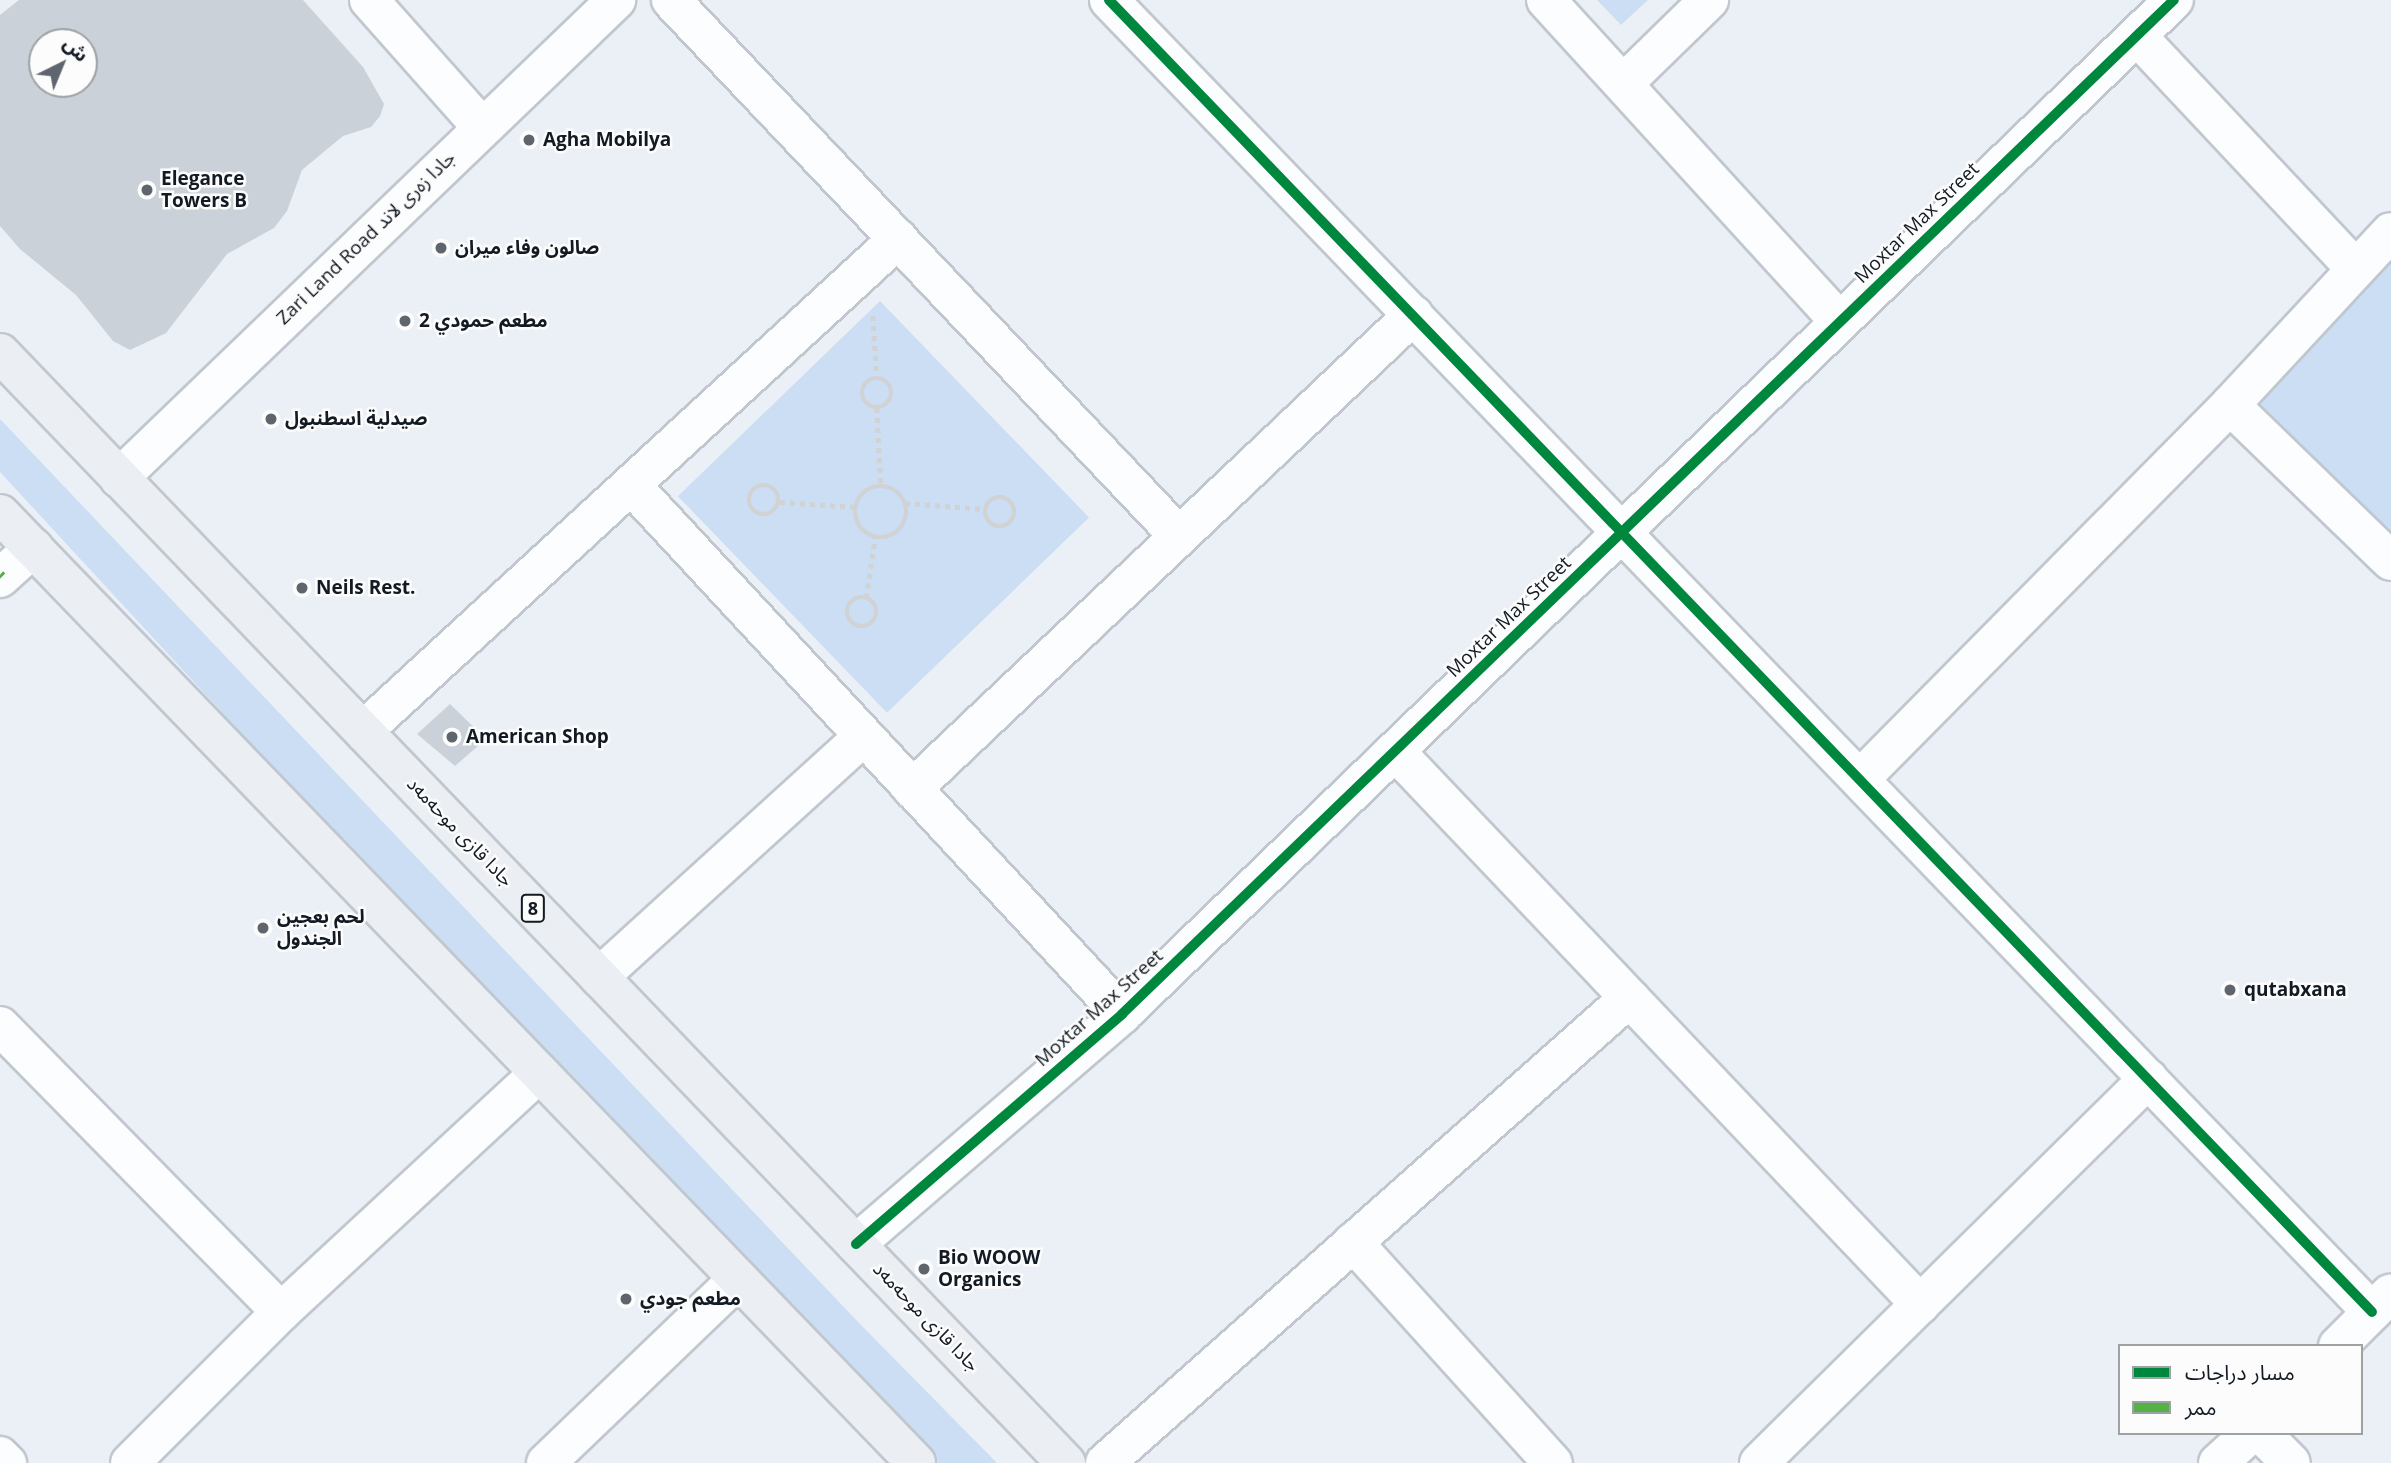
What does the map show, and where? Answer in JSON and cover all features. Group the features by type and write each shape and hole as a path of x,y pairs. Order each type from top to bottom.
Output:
{"main road":[{"name":"جادا قازی موحەمەد","path":"0,353 1066,1463"},
{"path":"0,514 916,1463"}],"street":[{"path":"369,0 481,127"},
{"name":"Zari Land Road جادا زەری لاند","path":"119,478 615,0"},
{"path":"671,0 1179,537"},
{"path":"1546,0 1840,322"},
{"path":"1623,83 1709,0"},
{"name":"Moxtar Max Street","path":"856,1244 1122,1014 2174,0"},
{"path":"1116,2 1412,315 2148,1079 2382,1302 2341,1344"},
{"path":"2137,36 2355,268"},
{"path":"1860,779 2230,405 2391,232"},
{"path":"363,732 898,239"},
{"path":"912,789 1412,315"},
{"path":"2230,405 2391,561"},
{"path":"631,485 1122,1014"},
{"path":"1,576 33,548"},
{"path":"599,977 863,737"},
{"path":"1395,751 1920,1304"},
{"path":"1105,1463 1629,998"},
{"path":"0,1026 281,1312"},
{"path":"130,1463 281,1312 539,1073"},
{"path":"1759,1463 2148,1079"},
{"path":"1353,1242 1553,1463"},
{"path":"545,1463 738,1279"},
{"path":"2218,1463 2249,1435"},
{"path":"2263,1435 2291,1463"},
{"path":"0,1455 7,1463"}],"path":[{"path":"872,378 887,381 892,390 887,405 877,408 862,398 862,388 872,378"},
{"path":"877,408 881,486"},
{"path":"764,485 777,492 780,502 771,514 762,515 750,507 749,497 764,485"},
{"path":"881,486 896,490 905,503 903,526 891,536 875,537 862,530 855,507 867,489 881,486"},
{"path":"1005,497 1016,513 1012,522 998,527 987,518 985,509 990,500 1005,497"},
{"path":"780,502 855,507"},
{"path":"905,503 985,509"},
{"path":"866,598 857,598 847,608 850,622 858,627 868,627 877,614 866,598 875,537"}],"shaded area":[{"path":"1597,0 1648,0 1621,25"},
{"path":"2391,262 2391,534 2256,401"},
{"path":"880,301 1089,518 887,713 678,496"},
{"path":"0,419 859,1323 997,1463 938,1463 411,917 0,472"}],"building":[{"name":"Elegance Towers B","path":"19,0 303,0 363,67 384,104 380,116 371,127 343,136 302,170 287,211 274,228 227,254 166,333 130,350 113,341 76,295 20,249 0,226 0,15"},
{"name":"American Shop","path":"450,704 486,739 455,766 417,734"}],"cycle path":[{"path":"1109,0 2372,1312"},
{"path":"856,1244 1122,1014 2174,0"}],"place":[{"name":"Agha Mobilya","path":"529,140"},
{"name":"Elegance Towers B","path":"147,190"},
{"name":"صالون وفاء ميران","path":"441,248"},
{"name":"مطعم حمودي 2","path":"405,321"},
{"name":"صيدلية اسطنبول","path":"271,419"},
{"name":"Neils Rest.","path":"302,588"},
{"name":"American Shop","path":"452,737"},
{"name":"لحم بعجين الجندول","path":"263,928"},
{"name":"qutabxana","path":"2230,990"},
{"name":"Bio WOOW Organics","path":"924,1269"},
{"name":"مطعم جودي","path":"626,1299"}]}
